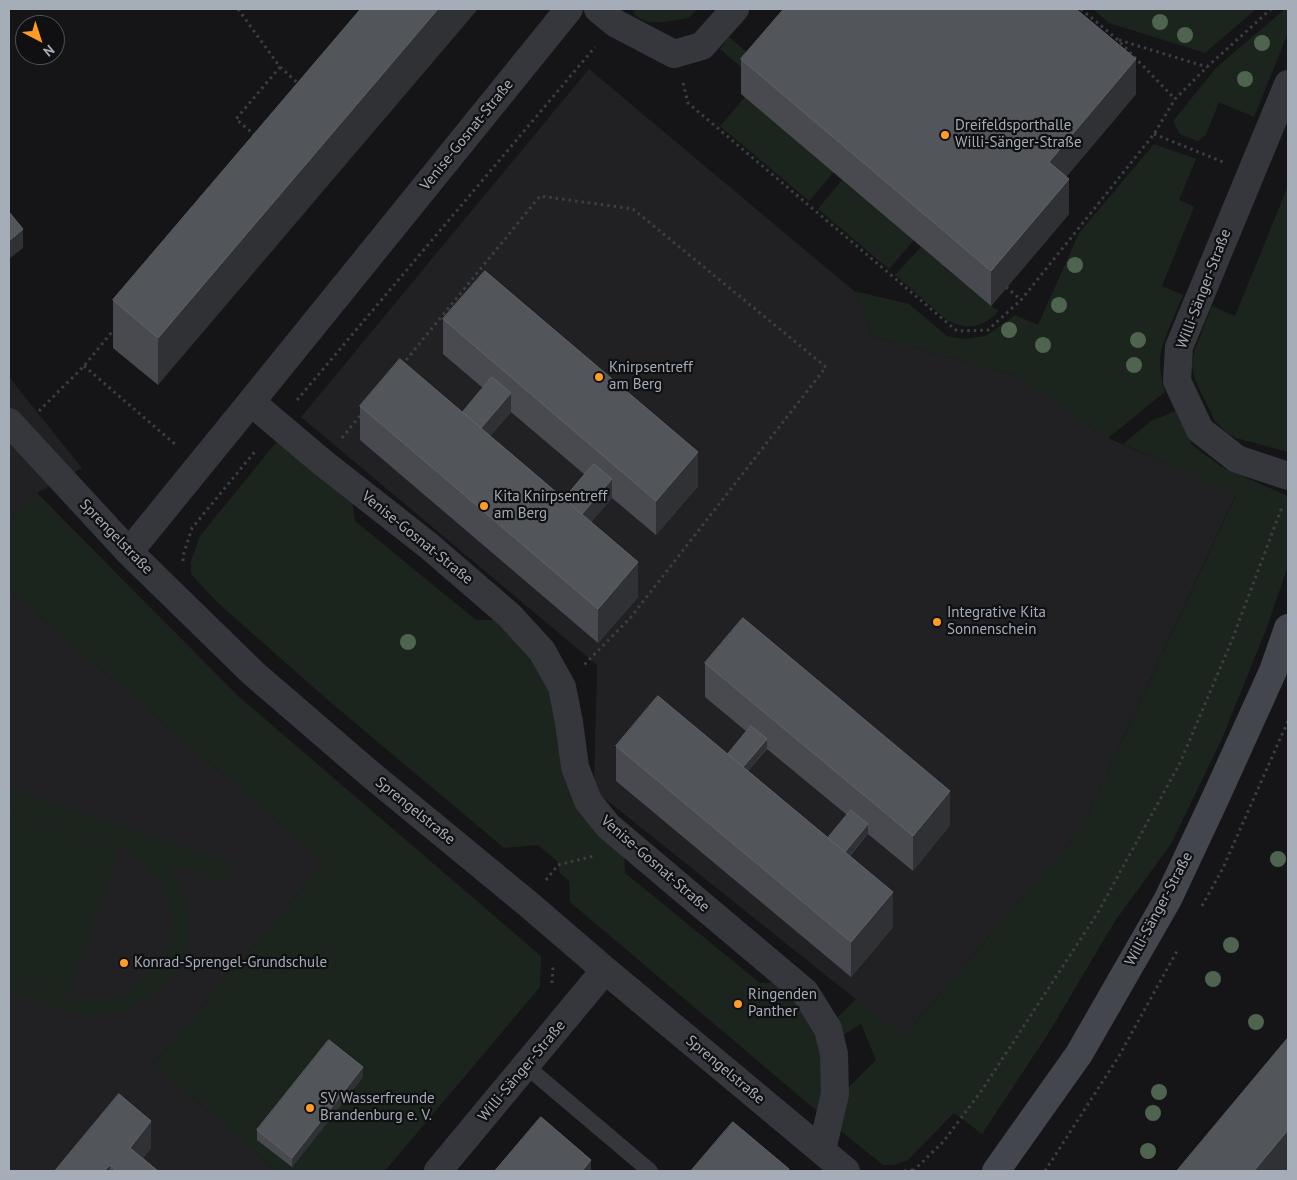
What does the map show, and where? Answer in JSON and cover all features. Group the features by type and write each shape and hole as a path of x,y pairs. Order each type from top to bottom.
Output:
{"main road":[{"name":"Willi-Sänger-Straße","path":"996,1171 1079,1054 1168,899 1269,680 1288,628"}],"street":[{"name":"Venise-Gosnat-Straße","path":"128,552 569,9"},
{"path":"607,16 674,54 702,46 735,9"},
{"name":"Willi-Sänger-Straße","path":"1287,487 1237,459 1200,430 1177,381 1179,347 1288,84"},
{"name":"Venise-Gosnat-Straße","path":"251,402 322,462 429,546 509,615 542,651 562,687 570,722 575,767 588,801 608,826 805,992 828,1029 834,1054 835,1094 822,1150"},
{"name":"Sprengelstraße","path":"13,427 128,552 253,673 369,773 846,1171"},
{"name":"Willi-Sänger-Straße","path":"438,1171 605,970"}],"lane":[{"path":"526,1066 650,1171"}],"path":[{"path":"238,9 280,67 305,90"},
{"path":"1081,9 1118,40 1175,99"},
{"path":"674,54 688,103 957,331 988,330 1021,300 1154,134 1175,99 1271,9"},
{"path":"184,564 182,556 192,528 607,16"},
{"path":"1118,40 1207,67"},
{"path":"260,140 236,119 280,67"},
{"path":"1154,134 1251,174"},
{"path":"401,365 540,196 633,209 826,367 631,616 562,687"},
{"path":"1006,287 1021,300"},
{"path":"13,427 84,366 122,320"},
{"path":"84,366 199,465"},
{"path":"322,462 364,412"},
{"path":"904,1171 914,1170 943,1142 982,1090 1097,914 1180,763 1232,640 1287,487"},
{"path":"546,880 558,865 598,855"},
{"path":"551,960 554,969 551,987"}],"shaded area":[{"path":"637,9 697,9 689,18 652,22 645,21 633,13"},
{"path":"1093,9 1256,9 1205,53 1109,23"},
{"path":"1285,9 1288,9 1288,33 1254,117 1219,102 1206,135 1198,141 1180,134 1173,121 1217,67"},
{"path":"729,37 748,53 754,79 720,49"},
{"path":"589,69 854,291 873,337 1015,375 1108,438 1236,494 1081,829 903,1037 594,790 597,665 301,417"},
{"path":"745,97 834,172 809,201 720,126"},
{"path":"1154,144 1196,159 1179,200 1194,207 1162,286 1183,295 1160,357 1160,370 1165,392 1108,438 1015,375 873,337 854,291 909,304 947,336 964,339 986,336 1015,315 1038,325 1079,233"},
{"path":"842,180 914,240 889,269 818,209"},
{"path":"1288,186 1288,452 1236,438 1227,433 1215,421 1195,380 1192,366 1194,352 1212,306 1235,316"},
{"path":"921,247 999,311 987,321 974,326 962,326 947,320 895,275"},
{"path":"9,377 82,468 37,493 9,521"},
{"path":"1176,411 1192,445 1222,467 1288,496 1288,566 1267,627 1221,741 1171,844 1115,921 1048,1034 982,1134 954,1113 908,1160 895,1165 883,1165 841,1131 848,1088 876,1060 861,1024 843,1035 834,1021 856,999 904,1036 1081,829 1236,495 1123,444 1151,421"},
{"path":"278,440 352,499 355,521 476,620 498,620 545,671 624,853 625,873 760,983 778,982 794,995 820,1031 827,1090 817,1111 570,902 569,881 560,873 557,861 538,845 504,848 329,701 218,603 191,574 191,561 200,536"},
{"path":"37,493 237,695 541,956 540,987 385,1171 276,1171 154,1063 325,862 9,590 9,521"},
{"name":"Konrad-Sprengel-Grundschule","path":"9,590 325,862 154,1063 276,1171 9,1171"},
{"path":"9,788 234,863 226,884 176,865 171,869 179,881 186,899 189,921 188,938 178,969 134,1007 121,1012 103,1015 81,1015 9,992 9,976 70,998 107,999 116,997 141,980 157,964 167,947 172,930 171,912 166,895 156,878 143,863 126,850 9,809"},
{"path":"9,812 119,850 68,995 9,974"}],"building":[{"path":"361,9 438,9 158,338 113,300"},
{"name":"Dreifeldsporthalle Willi-Sänger-Straße","path":"784,9 1076,9 1136,59 1049,162 1069,179 991,271 741,59"},
{"path":"9,212 23,229 9,241"},
{"path":"485,271 698,452 656,501 443,319"},
{"path":"400,359 638,562 598,609 360,406"},
{"path":"492,377 511,393 481,428 463,412"},
{"path":"594,464 612,479 582,514 564,499"},
{"path":"743,618 950,791 913,836 705,663"},
{"path":"658,696 893,892 851,942 616,746"},
{"path":"751,726 767,739 743,767 728,754"},
{"path":"851,810 868,824 845,852 828,838"},
{"path":"1288,1038 1288,1130 1254,1171 1177,1171"},
{"name":"SV Wasserfreunde Brandenburg e. V.","path":"329,1040 363,1067 292,1158 257,1130"},
{"path":"119,1094 151,1121 130,1148 158,1171 117,1171 110,1165 104,1171 55,1171"},
{"path":"541,1117 591,1160 582,1171 495,1171"},
{"path":"733,1122 789,1169 788,1171 691,1171"}],"place":[{"name":"Dreifeldsporthalle Willi-Sänger-Straße","path":"945,135"},
{"name":"Knirpsentreff am Berg","path":"599,377"},
{"name":"Kita Knirpsentreff am Berg","path":"484,506"},
{"name":"Integrative Kita Sonnenschein","path":"937,622"},
{"name":"Konrad-Sprengel-Grundschule","path":"124,963"},
{"name":"Ringenden Panther","path":"738,1004"},
{"name":"SV Wasserfreunde Brandenburg e. V.","path":"310,1108"}]}
